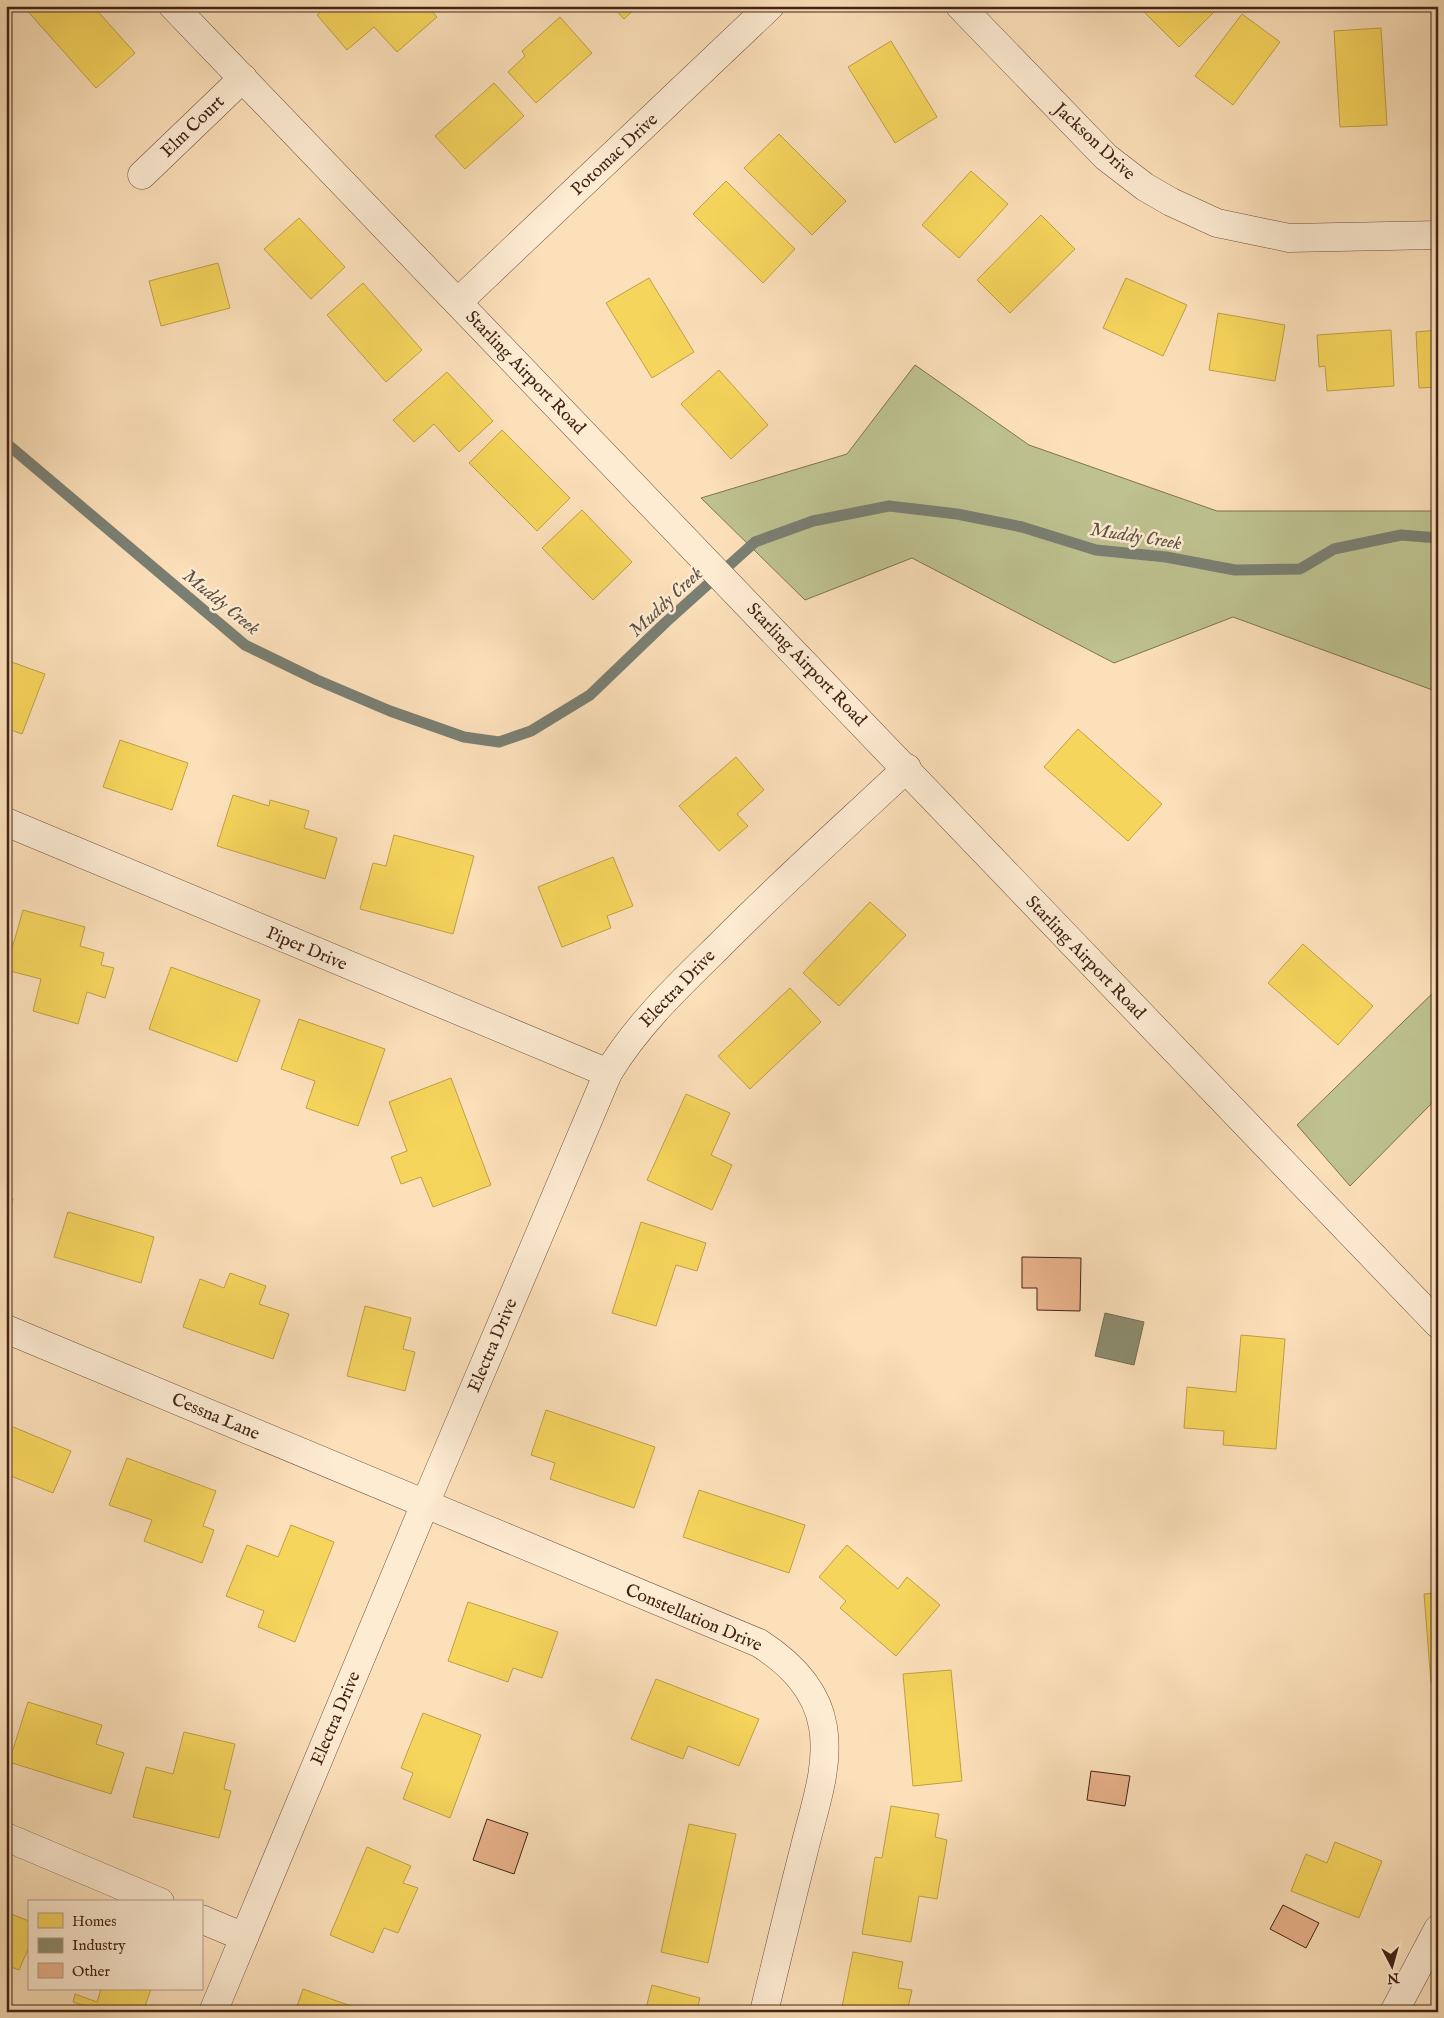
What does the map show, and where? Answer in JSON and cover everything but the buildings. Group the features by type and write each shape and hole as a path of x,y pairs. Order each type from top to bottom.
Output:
{"street":[{"name":"Starling Airport Road","path":"173,6 907,768 1438,1324"},
{"name":"Potomac Drive","path":"458,302 770,6"},
{"name":"Jackson Drive","path":"960,6 1106,157 1144,187 1171,202 1217,223 1289,238 1438,235"},
{"name":"Elm Court","path":"142,175 243,78"},
{"name":"Electra Drive","path":"214,2012 425,1504 608,1073 635,1032 653,1011 750,914 907,768"},
{"name":"Piper Drive","path":"6,822 608,1073"},
{"name":"Cessna Lane","path":"6,1329 425,1504"},
{"name":"Constellation Drive","path":"425,1504 759,1643 794,1669 808,1687 817,1704 823,1726 826,1747 824,1767 764,2012"},
{"path":"6,1838 155,1900"},
{"path":"202,1919 244,1937"},
{"path":"1394,2012 1438,1929"}],"green space":[{"path":"915,365 1029,445 1217,511 1438,511 1438,692 1233,617 1114,663 912,558 805,600 701,498 847,454"},
{"path":"1438,988 1438,1097 1350,1186 1297,1125"}],"waterway":[{"name":"Muddy Creek","path":"6,443 245,645 317,680 390,711 464,737 499,742 531,731 590,695 666,622 755,542 813,521 889,506 957,514 1022,527 1096,550 1166,557 1235,570 1300,569 1334,549 1401,535 1438,538"}]}
